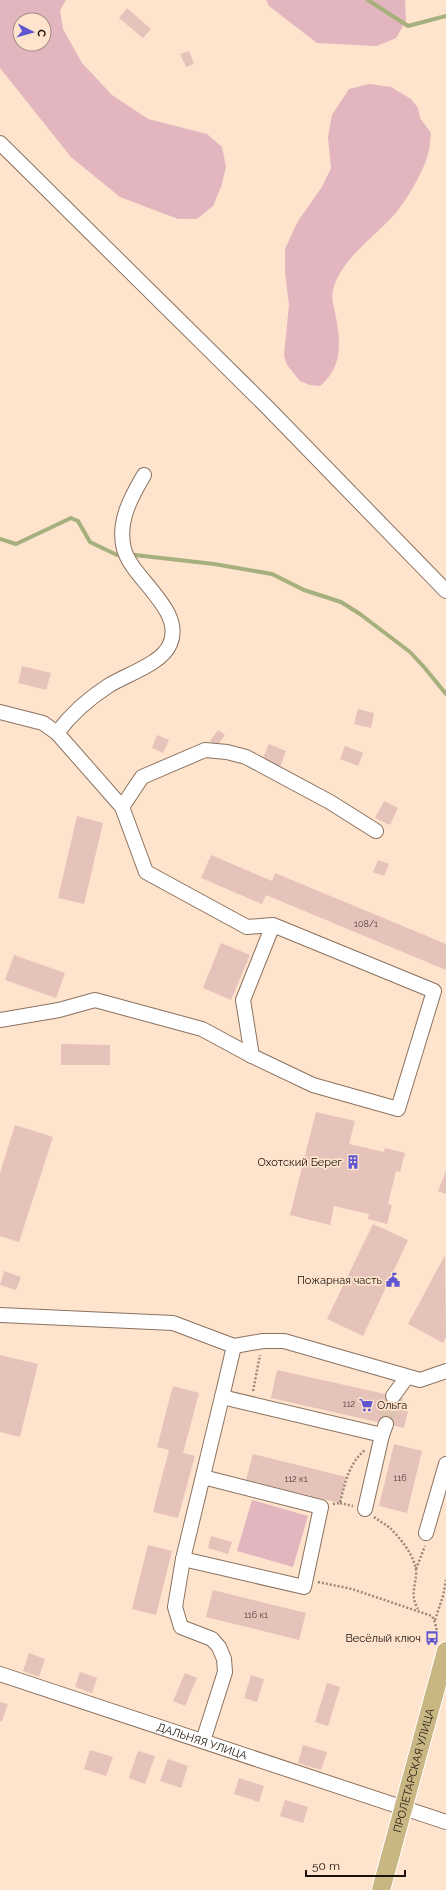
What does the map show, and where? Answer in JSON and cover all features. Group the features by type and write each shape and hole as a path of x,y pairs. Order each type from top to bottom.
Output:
{"main road":[{"name":"ПРОЛЕТАРСКАЯ УЛИЦА","path":"381,1890 446,1651"}],"street":[{"path":"0,143 267,407 446,591"},
{"path":"57,733 66,720 93,696 158,659 171,643 173,628 170,620 154,592 132,563 125,551 123,543 122,533 127,508 144,475"},
{"path":"0,712 42,723 57,733 122,807 146,872 247,927 273,925 434,991 398,1110 313,1085 252,1056 202,1029 95,1000 59,1010 0,1020"},
{"path":"122,807 142,777 206,750 227,752 246,757 330,802 376,831"},
{"path":"252,1056 243,1000 273,925"},
{"path":"0,1315 173,1323 234,1346 264,1341 284,1341 420,1380 446,1371"},
{"path":"203,1741 225,1672 224,1659 219,1647 212,1639 181,1627 177,1618 175,1607 183,1559 234,1346"},
{"path":"393,1396 407,1376"},
{"path":"222,1397 384,1429 365,1509"},
{"path":"426,1533 446,1464"},
{"path":"183,1559 304,1587 306,1579 321,1507 202,1477"},
{"name":"ДАЛЬНЯЯ УЛИЦА","path":"0,1674 446,1822"}],"path":[{"path":"250,1403 264,1341"},
{"path":"340,1503 346,1477 355,1462"},
{"path":"321,1507 340,1503 365,1509 394,1532 410,1554 416,1570"},
{"path":"419,1610 415,1604 413,1593 416,1570 425,1547 426,1533"},
{"path":"306,1579 352,1589 419,1610 432,1616 435,1620"},
{"path":"437,1636 435,1620 443,1596 446,1580"}],"shaded area":[{"path":"0,0 66,0 60,10 63,29 82,63 112,95 148,119 207,134 222,147 226,167 221,187 213,206 197,219 178,219 120,197 71,157 0,68"},
{"path":"266,0 405,0 406,21 396,38 377,46 317,43 269,6"},
{"path":"369,84 391,87 411,99 418,108 420,118 431,133 429,149 423,169 403,203 394,215 350,259 337,279 332,296 339,336 336,363 327,379 320,386 310,385 300,381 287,365 284,355 289,305 285,272 285,249 298,221 322,187 331,168 328,137 332,115 349,89"},
{"path":"252,1500 308,1516 293,1567 237,1551"}],"building":[{"path":"127,8 151,29 143,38 119,18"},
{"path":"189,51 194,64 186,67 180,54"},
{"path":"22,666 51,673 46,690 18,683"},
{"path":"358,709 374,713 371,728 354,724"},
{"path":"218,730 225,735 217,746 210,741"},
{"path":"157,735 169,740 163,753 152,748"},
{"path":"269,744 286,751 280,767 262,760"},
{"path":"345,746 363,753 358,766 340,759"},
{"path":"384,801 398,808 390,825 375,818"},
{"path":"77,816 103,823 84,904 58,898"},
{"path":"211,855 272,881 275,873 446,944 446,970 266,895 262,904 201,878"},
{"path":"378,860 389,864 384,876 373,872"},
{"path":"221,943 250,955 231,1000 203,988"},
{"path":"14,955 65,973 56,998 5,980"},
{"path":"61,1044 110,1045 110,1065 61,1065"},
{"name":"Охотский Берег","path":"316,1112 355,1121 349,1144 384,1152 385,1148 405,1153 400,1172 396,1171 388,1204 392,1205 387,1224 368,1219 369,1214 334,1206 330,1225 290,1215"},
{"path":"15,1125 53,1137 19,1242 0,1236 0,1173"},
{"path":"446,1171 446,1194 438,1191"},
{"path":"373,1224 408,1240 363,1336 327,1319"},
{"path":"445,1255 446,1337 443,1343 408,1324"},
{"path":"4,1271 21,1277 16,1290 0,1285"},
{"path":"0,1355 38,1364 20,1437 0,1432"},
{"path":"277,1370 403,1398 400,1410 408,1411 404,1428 271,1398"},
{"path":"173,1386 199,1393 183,1453 195,1456 178,1518 153,1512 169,1450 157,1447"},
{"path":"394,1444 422,1451 407,1513 379,1506"},
{"path":"253,1454 346,1477 340,1503 246,1480"},
{"path":"211,1536 232,1542 228,1554 208,1548"},
{"path":"148,1545 172,1551 156,1615 132,1609"},
{"path":"213,1590 306,1613 299,1640 206,1617"},
{"path":"29,1653 45,1659 39,1677 23,1671"},
{"path":"80,1672 97,1678 92,1693 75,1687"},
{"path":"185,1673 197,1678 185,1706 173,1701"},
{"path":"251,1675 264,1679 257,1702 244,1698"},
{"path":"327,1683 340,1687 328,1726 315,1722"},
{"path":"0,1702 8,1704 2,1721 0,1721"},
{"path":"303,1745 327,1752 321,1770 298,1763"},
{"path":"90,1750 113,1757 106,1776 84,1769"},
{"path":"138,1751 155,1756 145,1784 129,1778"},
{"path":"168,1759 188,1766 181,1788 160,1781"},
{"path":"239,1778 264,1786 259,1802 234,1794"},
{"path":"285,1800 308,1807 303,1823 280,1816"}],"waterway":[{"path":"368,0 408,26 446,16"},
{"path":"0,539 16,544 71,518 78,521 90,542 117,555"},
{"path":"135,555 214,564 272,574 304,590 341,602 360,614 410,652 446,694"}],"tunnel":[{"path":"386,1424 393,1396"}],"place":[{"name":"Охотский Берег","path":"353,1162"},
{"name":"Пожарная часть","path":"393,1280"},
{"name":"Ольга","path":"366,1405"},
{"name":"Весёлый ключ","path":"432,1638"}]}
